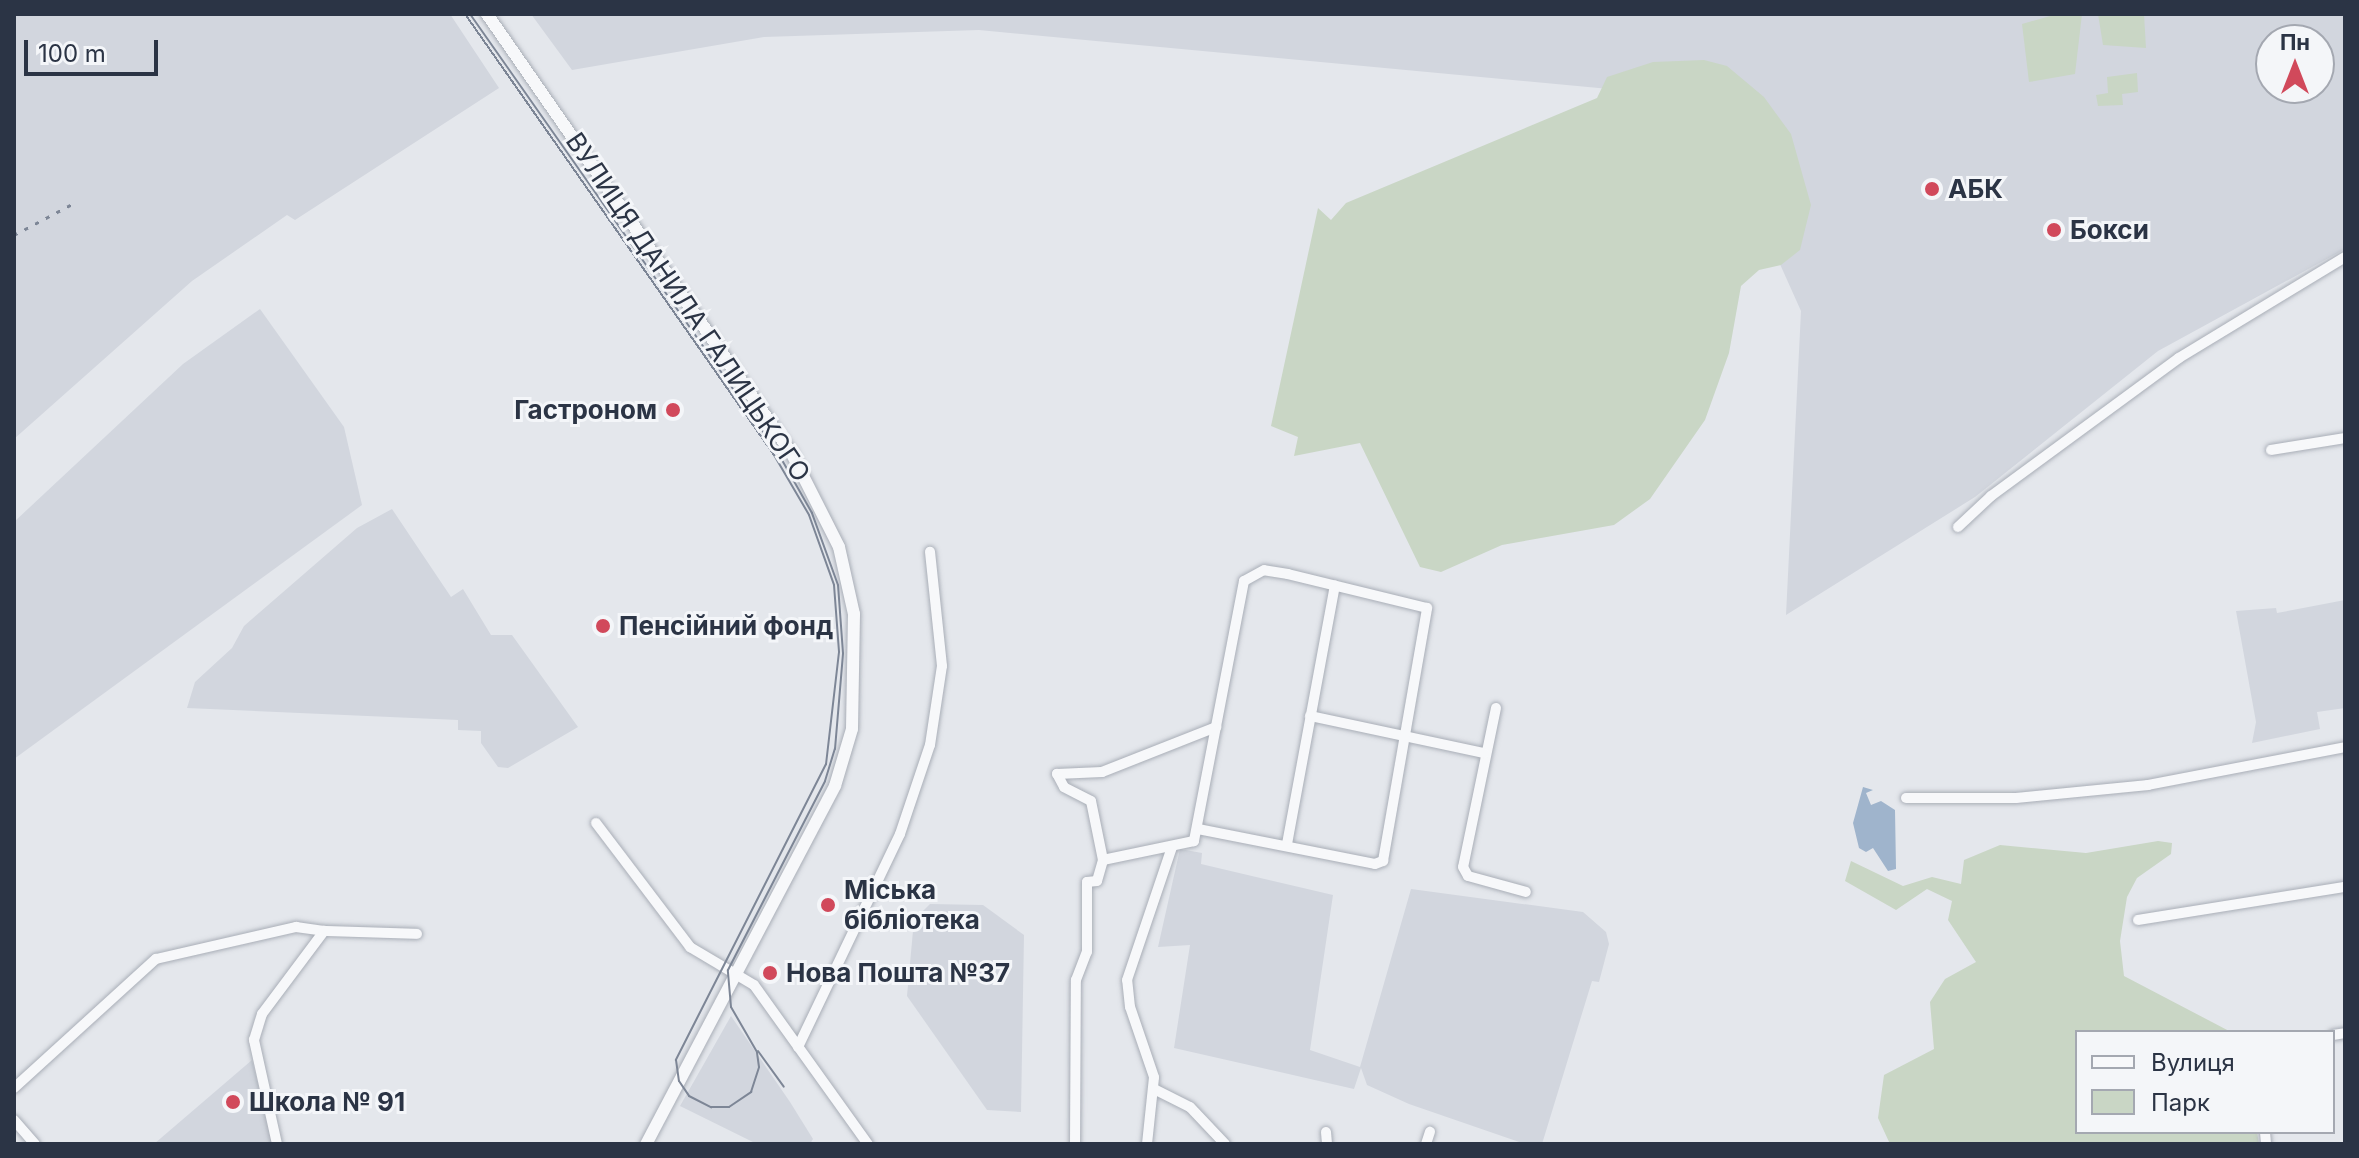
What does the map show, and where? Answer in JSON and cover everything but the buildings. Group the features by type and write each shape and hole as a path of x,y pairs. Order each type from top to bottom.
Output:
{"street":[{"name":"ВУЛИЦЯ ДАНИЛА ГАЛИЦЬКОГО","path":"487,14 792,454 826,516 849,581 854,654 847,754 824,810 646,1144"},
{"path":"1958,527 1991,496 2179,358 2345,257"},
{"path":"2271,450 2345,438"},
{"path":"798,1047 908,817 930,745 942,666 930,552"},
{"path":"1103,860 1194,841 1244,581 1264,570 1427,608 1383,861 1375,864 1287,844 1198,829"},
{"path":"1287,844 1335,585"},
{"path":"1496,708 1484,753 1464,859 1468,876 1526,892"},
{"path":"1310,716 1484,753"},
{"path":"1075,1144 1076,980 1087,952 1087,882 1097,881 1103,860 1091,801 1064,787 1057,774 1102,772 1216,727"},
{"path":"1906,798 2016,798 2148,785 2345,747"},
{"path":"596,823 690,947 754,985 868,1144"},
{"path":"1147,1144 1154,1089 1127,980 1172,847"},
{"path":"2138,920 2345,887"},
{"path":"14,1088 156,959 296,927 417,934"},
{"path":"277,1144 254,1040 262,1014 324,931"},
{"path":"1154,1089 1190,1107 1225,1144"},
{"path":"14,1120 35,1144"},
{"path":"1326,1132 1327,1144"},
{"path":"1426,1144 1430,1132"}],"shaded area":[{"path":"14,14 450,14 499,88 295,220 287,215 192,281 14,439"},
{"path":"531,14 2345,14 2345,249 2158,351 1975,497 1786,615 1801,311 1731,155 1620,90 979,30 764,37 572,70"},
{"path":"260,309 344,427 362,505 14,759 14,522 183,364"},
{"path":"392,509 451,597 463,589 491,635 512,635 578,727 508,768 498,767 481,743 481,731 458,730 458,720 187,708 195,682 232,648 244,626 357,528"},
{"path":"2345,600 2345,708 2317,712 2320,729 2252,743 2256,722 2236,611 2276,608 2277,613"},
{"path":"1180,849 1202,853 1201,864 1333,895 1310,1050 1360,1067 1411,889 1583,912 1606,932 1609,944 1599,982 1592,981 1542,1144 1525,1144 1409,1104 1367,1085 1361,1068 1354,1089 1174,1048 1190,945 1158,947"},
{"path":"930,904 983,905 1024,935 1021,1112 987,1110 907,996 914,920"},
{"path":"731,1016 813,1139 810,1144 757,1144 680,1106"},
{"name":"Школа № 91","path":"252,1060 273,1144 154,1144"}],"green space":[{"path":"2057,14 2082,14 2075,74 2029,82 2022,24"},
{"path":"2098,14 2144,14 2146,48 2103,45"},
{"path":"1704,60 1727,66 1764,97 1791,134 1811,205 1800,250 1781,265 1759,270 1741,286 1729,353 1705,420 1650,499 1614,525 1502,545 1441,572 1420,567 1360,443 1294,456 1298,437 1271,426 1318,208 1331,220 1346,203 1597,98 1607,77 1653,62"},
{"path":"2137,73 2138,92 2122,94 2123,105 2098,106 2096,95 2108,93 2107,77"},
{"path":"2158,841 2172,843 2171,854 2137,878 2127,897 2120,941 2124,976 2227,1030 2075,1030 2075,1134 2257,1134 2259,1144 1890,1144 1878,1118 1884,1075 1934,1049 1930,1002 1945,979 1976,962 1948,920 1952,901 1927,889 1896,910 1845,881 1851,861 1903,886 1932,877 1961,884 1964,860 2000,845 2086,853"}],"water":[{"path":"1863,787 1873,790 1866,793 1871,805 1881,801 1895,810 1896,869 1888,871 1873,848 1866,852 1859,848 1853,823"}],"tram line":[{"path":"465,14 774,455 809,515 834,585 839,652 826,764 676,1060 679,1081 689,1096 711,1107 729,1107 751,1092 759,1067 757,1052 731,1007 728,970 825,781 835,749 843,653 838,585 812,513 778,453 470,14"},
{"path":"758,1051 784,1087"}],"railway":[{"path":"14,235 76,202"}],"place":[{"name":"АБК","path":"1932,189"},
{"name":"Бокси","path":"2054,230"},
{"name":"Гастроном","path":"673,410"},
{"name":"Пенсійний фонд","path":"603,626"},
{"name":"Міська бібліотека","path":"828,905"},
{"name":"Нова Пошта №37","path":"770,973"},
{"name":"Школа № 91","path":"233,1102"}]}
